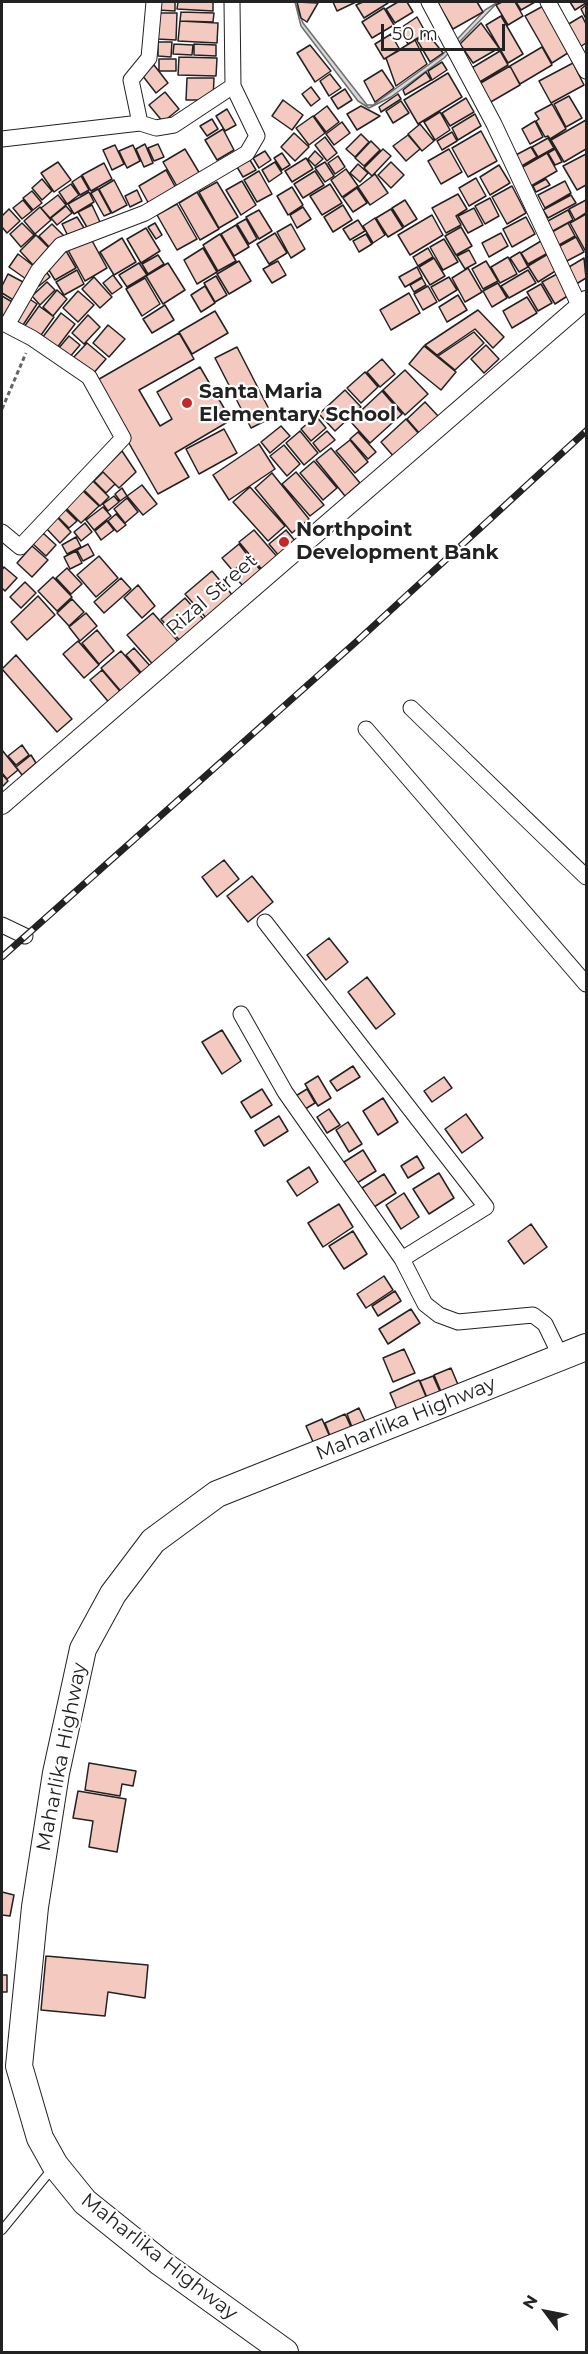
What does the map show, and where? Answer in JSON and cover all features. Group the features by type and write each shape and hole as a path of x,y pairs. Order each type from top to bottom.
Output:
{"highway":[{"name":"Maharlika Highway","path":"285,2352 161,2263 85,2202 55,2165 40,2138 19,2066 35,1907 56,1773 83,1649 113,1594 153,1541 217,1494 586,1347"}],"street":[{"path":"140,123 131,80 149,58 154,2"},
{"path":"2,532 20,548 123,438 89,377 32,338 7,325 38,271 61,245 145,213 248,153 257,136 233,86 232,2"},
{"path":"429,2 459,54 583,302"},
{"path":"548,2 586,71"},
{"path":"2,139 140,123 156,128 174,124 233,86"},
{"name":"Rizal Street","path":"3,803 557,327 583,302"},
{"path":"411,708 586,877"},
{"path":"366,729 586,984"},
{"path":"265,921 486,1207 402,1259"},
{"path":"2,925 25,936"},
{"path":"241,1014 285,1092 402,1259 425,1304 439,1315 458,1322 532,1315 545,1324 561,1357"}],"lane":[{"path":"2,2230 55,2165"}],"path":[{"path":"2,410 32,338"}],"shaded area":[{"path":"295,2 303,23 367,105 373,105 442,55 485,10 498,2 444,58 391,97 369,108 358,101 301,26"}],"building":[{"path":"158,2 175,2 175,11 157,10"},
{"path":"178,2 213,2 213,11 177,9"},
{"path":"297,2 318,3 307,22 301,18"},
{"path":"333,2 356,2 337,11"},
{"path":"363,2 388,3 364,18 356,5"},
{"path":"398,2 407,2 413,12 395,23 386,9"},
{"path":"477,2 483,12 453,29 438,3"},
{"path":"502,2 515,2 523,16 508,25 496,5"},
{"path":"516,2 535,2 521,10"},
{"path":"570,2 586,2 586,3 575,10"},
{"path":"545,5 571,51 552,63 525,16"},
{"path":"586,5 586,19 581,9"},
{"path":"384,8 394,25 372,38 362,22"},
{"path":"181,12 214,13 213,22 180,21"},
{"path":"158,13 177,13 176,40 157,39"},
{"path":"501,16 523,54 508,63 486,25"},
{"path":"582,16 586,24 586,43 580,47 567,25"},
{"path":"417,17 426,33 408,44 399,29"},
{"path":"180,21 218,23 217,43 178,41"},
{"path":"481,23 499,48 473,63 460,44"},
{"path":"391,34 400,50 384,59 375,44"},
{"path":"428,34 443,53 430,62 417,40"},
{"path":"415,40 427,64 396,86 386,58"},
{"path":"158,42 172,42 171,57 158,56"},
{"path":"174,44 193,45 192,55 173,54"},
{"path":"194,44 216,45 216,56 194,55"},
{"path":"310,45 331,71 315,82 297,53"},
{"path":"542,47 552,65 520,84 510,66"},
{"path":"500,51 508,65 478,83 470,69"},
{"path":"179,57 217,58 216,76 178,75"},
{"path":"159,59 176,59 176,71 159,71"},
{"path":"442,62 447,70 432,80 428,71"},
{"path":"573,63 584,85 551,103 539,81"},
{"path":"154,65 168,83 156,93 142,75"},
{"path":"510,66 520,85 489,103 479,84"},
{"path":"382,70 394,88 375,102 364,81"},
{"path":"426,72 431,80 405,95 403,90"},
{"path":"448,73 462,97 418,124 404,100"},
{"path":"330,74 341,88 329,96 320,81"},
{"path":"187,78 214,78 213,100 186,100"},
{"path":"311,87 320,99 311,106 302,94"},
{"path":"345,89 352,100 338,109 331,98"},
{"path":"165,92 179,109 163,122 149,105"},
{"path":"398,94 401,99 381,112 379,107"},
{"path":"569,96 582,118 566,127 554,104"},
{"path":"466,98 474,112 450,126 442,113"},
{"path":"283,100 303,115 292,130 272,116"},
{"path":"401,101 409,113 393,123 386,111"},
{"path":"552,104 566,129 550,139 548,136 545,137 536,121 539,119 535,113"},
{"path":"327,106 339,122 326,132 314,116"},
{"path":"361,106 380,116 357,130 347,114"},
{"path":"227,109 236,125 225,131 216,116"},
{"path":"440,112 450,130 435,140 424,122"},
{"path":"475,114 481,126 458,140 452,128"},
{"path":"313,116 325,133 309,145 296,128"},
{"path":"212,119 218,129 207,136 200,126"},
{"path":"586,120 586,149 564,162 551,140"},
{"path":"535,121 543,137 530,144 522,129"},
{"path":"342,122 350,133 334,145 326,134"},
{"path":"420,124 434,141 422,151 408,134"},
{"path":"223,129 234,150 217,160 205,140"},
{"path":"481,131 497,161 468,177 452,148"},
{"path":"452,132 457,141 442,150 437,141"},
{"path":"294,133 309,147 295,161 281,147"},
{"path":"361,134 369,142 355,157 346,149"},
{"path":"408,135 420,149 406,161 393,146"},
{"path":"325,137 337,153 327,161 315,145"},
{"path":"548,138 554,148 538,157 532,147"},
{"path":"371,141 380,150 364,166 355,158"},
{"path":"145,144 153,163 144,167 136,149"},
{"path":"158,144 164,157 154,161 148,148"},
{"path":"115,145 124,164 112,170 103,150"},
{"path":"133,145 140,161 127,168 119,151"},
{"path":"531,147 537,157 520,167 514,156"},
{"path":"185,149 200,174 178,188 163,162"},
{"path":"383,149 391,156 372,176 364,168"},
{"path":"449,149 462,172 441,184 428,161"},
{"path":"555,149 562,162 555,165 548,153"},
{"path":"265,151 271,160 259,168 253,158"},
{"path":"315,151 323,159 315,166 308,159"},
{"path":"282,153 290,165 282,170 274,158"},
{"path":"547,153 557,171 531,186 521,168"},
{"path":"586,154 586,185 577,190 563,166"},
{"path":"338,156 345,167 335,174 328,163"},
{"path":"306,158 313,169 292,182 285,171"},
{"path":"250,160 256,170 243,177 237,167"},
{"path":"58,162 71,180 54,192 41,173"},
{"path":"275,162 282,173 269,182 262,170"},
{"path":"325,162 334,176 325,182 315,168"},
{"path":"391,162 404,175 391,188 378,175"},
{"path":"104,163 112,179 91,191 82,175"},
{"path":"358,164 368,173 360,182 350,173"},
{"path":"499,165 510,183 490,195 480,177"},
{"path":"346,169 358,186 342,197 331,180"},
{"path":"166,170 177,190 150,206 139,186"},
{"path":"259,171 272,194 257,202 244,180"},
{"path":"315,171 324,185 303,198 294,184"},
{"path":"375,174 388,193 370,205 358,187"},
{"path":"81,176 89,190 80,195 72,182"},
{"path":"476,178 486,196 469,206 459,188"},
{"path":"42,179 52,191 42,200 32,188"},
{"path":"546,179 550,185 536,192 533,186"},
{"path":"114,180 127,205 112,213 99,189"},
{"path":"242,181 256,205 241,215 226,190"},
{"path":"565,181 571,193 545,208 538,195"},
{"path":"217,182 238,217 219,228 199,192"},
{"path":"71,184 79,195 67,204 59,192"},
{"path":"330,184 342,203 322,215 310,196"},
{"path":"512,186 526,213 507,224 492,197"},
{"path":"292,187 303,205 288,215 277,196"},
{"path":"357,188 367,203 353,212 343,198"},
{"path":"98,189 111,213 104,216 91,193"},
{"path":"137,190 142,201 130,207 125,196"},
{"path":"32,191 42,203 33,210 23,198"},
{"path":"89,192 94,202 74,214 68,204"},
{"path":"197,192 219,229 200,240 179,203"},
{"path":"458,194 467,209 456,216 461,225 446,233 432,208"},
{"path":"58,195 66,205 50,218 41,208"},
{"path":"571,195 576,203 548,218 543,210"},
{"path":"490,198 499,216 485,224 475,206"},
{"path":"23,200 32,211 22,219 13,208"},
{"path":"405,200 417,219 404,227 392,208"},
{"path":"586,200 586,213 575,220 569,209"},
{"path":"177,204 197,239 177,250 157,215"},
{"path":"92,205 100,222 88,229 78,212"},
{"path":"343,205 352,220 333,232 324,217"},
{"path":"66,206 72,213 57,225 51,218"},
{"path":"40,207 51,220 35,234 24,221"},
{"path":"303,207 311,219 297,228 290,215"},
{"path":"474,208 483,225 468,233 458,216"},
{"path":"9,209 20,221 7,233 2,227 2,216"},
{"path":"391,209 403,228 388,237 376,218"},
{"path":"259,210 272,231 259,239 246,217"},
{"path":"568,210 573,220 551,232 546,222"},
{"path":"586,214 586,252 570,223"},
{"path":"432,215 443,235 410,255 398,235"},
{"path":"77,217 84,228 68,236 62,224"},
{"path":"526,217 535,234 512,247 503,229"},
{"path":"375,218 385,235 373,243 363,226"},
{"path":"246,219 257,239 249,244 237,224"},
{"path":"358,220 365,231 350,240 343,229"},
{"path":"22,223 34,235 21,247 10,234"},
{"path":"155,223 162,235 156,239 148,227"},
{"path":"568,223 575,236 559,245 552,232"},
{"path":"52,224 64,236 51,249 39,236"},
{"path":"291,224 305,249 291,258 277,232"},
{"path":"236,225 249,247 234,256 221,234"},
{"path":"461,227 472,246 456,255 445,236"},
{"path":"146,228 160,251 141,263 127,239"},
{"path":"275,233 287,253 269,264 257,244"},
{"path":"501,233 508,246 489,257 482,243"},
{"path":"220,234 236,261 218,271 203,245"},
{"path":"366,234 372,244 359,252 353,241"},
{"path":"36,235 50,249 33,265 20,251"},
{"path":"90,237 107,268 85,281 68,250"},
{"path":"576,237 584,252 565,262 558,247"},
{"path":"122,238 136,262 114,275 100,252"},
{"path":"444,239 458,262 443,270 430,247"},
{"path":"541,241 548,253 528,264 521,253"},
{"path":"203,248 217,272 197,284 184,260"},
{"path":"428,248 433,257 418,266 413,257"},
{"path":"65,249 76,268 55,280 47,267"},
{"path":"469,250 476,263 465,269 457,256"},
{"path":"520,252 528,267 519,272 510,258"},
{"path":"18,254 35,267 26,279 9,267"},
{"path":"548,254 557,270 538,282 528,266"},
{"path":"158,255 164,264 148,274 142,264"},
{"path":"508,257 517,274 500,283 491,267"},
{"path":"434,258 445,276 430,285 419,267"},
{"path":"584,258 586,278 573,286 564,270"},
{"path":"239,261 251,281 229,294 217,274"},
{"path":"278,261 286,275 272,283 263,269"},
{"path":"486,261 498,281 483,289 472,269"},
{"path":"139,263 147,275 127,287 119,275"},
{"path":"168,263 185,290 163,304 146,276"},
{"path":"417,267 422,277 405,287 399,277"},
{"path":"468,268 482,292 465,302 452,278"},
{"path":"45,270 50,277 39,286 34,279"},
{"path":"77,270 84,284 64,295 56,282"},
{"path":"528,270 536,283 509,298 501,286"},
{"path":"8,274 25,283 15,301 2,293 2,286"},
{"path":"557,274 569,295 555,304 542,282"},
{"path":"113,275 122,287 112,294 103,283"},
{"path":"216,276 227,295 215,302 204,283"},
{"path":"94,277 112,297 100,308 82,289"},
{"path":"449,277 457,290 439,301 431,287"},
{"path":"145,278 160,304 142,316 126,289"},
{"path":"422,278 426,285 414,292 410,285"},
{"path":"47,282 55,290 40,305 32,296"},
{"path":"498,283 507,298 492,307 483,291"},
{"path":"541,284 552,303 538,311 527,292"},
{"path":"205,286 215,303 201,312 191,295"},
{"path":"428,286 437,302 423,310 414,294"},
{"path":"57,290 67,299 53,316 43,307"},
{"path":"78,291 94,305 78,322 63,308"},
{"path":"409,293 420,313 391,330 380,310"},
{"path":"458,295 467,310 447,322 439,307"},
{"path":"2,296 14,303 2,320"},
{"path":"527,297 537,313 512,328 503,311"},
{"path":"28,298 37,304 23,325 14,319"},
{"path":"165,305 174,320 152,333 143,319"},
{"path":"39,306 54,317 39,338 24,327"},
{"path":"478,310 504,337 493,348 475,329 437,355 425,345"},
{"path":"215,311 228,333 192,354 179,332"},
{"path":"61,313 75,324 56,349 42,338"},
{"path":"88,315 100,327 84,344 72,333"},
{"path":"108,325 125,339 109,357 93,343"},
{"path":"474,332 484,343 455,370 438,356"},
{"path":"179,333 194,359 139,390 160,426 172,419 157,392 200,367 231,420 175,453 189,477 158,494 94,382"},
{"path":"69,336 80,345 69,358 58,349"},
{"path":"87,343 106,359 91,376 72,359"},
{"path":"486,345 499,359 484,373 471,359"},
{"path":"424,346 456,372 441,390 409,364"},
{"path":"237,347 273,417 251,428 215,358"},
{"path":"382,359 395,374 380,387 367,372"},
{"path":"405,370 428,394 405,415 383,390"},
{"path":"365,372 378,387 361,403 347,388"},
{"path":"345,390 361,407 335,431 319,414"},
{"path":"382,391 402,414 370,443 350,421"},
{"path":"425,402 439,417 420,434 407,419"},
{"path":"316,416 326,428 311,441 301,429"},
{"path":"406,419 420,435 395,458 381,442"},
{"path":"281,426 290,436 270,453 261,442"},
{"path":"224,429 237,453 199,474 186,449"},
{"path":"300,431 318,453 304,465 286,443"},
{"path":"327,431 335,440 320,452 313,443"},
{"path":"358,432 376,452 368,459 350,439"},
{"path":"350,440 368,462 355,473 336,451"},
{"path":"259,444 275,469 229,500 213,475"},
{"path":"284,445 300,464 287,476 270,456"},
{"path":"331,448 360,483 345,496 316,460"},
{"path":"122,451 136,472 119,488 102,471"},
{"path":"314,461 337,488 323,500 300,473"},
{"path":"103,472 115,484 106,493 94,481"},
{"path":"296,472 324,505 310,516 282,484"},
{"path":"272,473 309,519 292,533 255,488"},
{"path":"93,481 109,497 100,506 84,490"},
{"path":"142,485 157,504 143,515 127,496"},
{"path":"250,487 285,526 268,541 233,502"},
{"path":"122,488 127,496 120,501 115,494"},
{"path":"82,490 99,506 81,523 65,507"},
{"path":"114,496 119,502 108,511 103,504"},
{"path":"127,498 138,512 125,523 114,509"},
{"path":"103,507 111,516 94,530 86,520"},
{"path":"65,509 77,521 69,528 58,517"},
{"path":"116,514 126,525 117,532 108,521"},
{"path":"57,517 71,532 60,543 46,528"},
{"path":"107,521 114,530 101,540 95,531"},
{"path":"85,523 92,532 81,541 74,532"},
{"path":"254,530 279,559 264,572 239,542"},
{"path":"286,530 297,543 280,557 269,544"},
{"path":"43,533 56,545 46,556 33,544"},
{"path":"76,537 81,547 67,554 62,545"},
{"path":"88,544 94,555 83,561 77,550"},
{"path":"239,544 249,557 233,571 222,558"},
{"path":"32,546 48,560 32,577 17,563"},
{"path":"76,551 82,563 70,569 64,557"},
{"path":"99,556 118,578 96,597 77,575"},
{"path":"250,558 263,573 245,588 232,574"},
{"path":"4,567 17,578 5,591 2,588"},
{"path":"67,568 82,584 71,594 56,578"},
{"path":"212,571 234,597 208,620 185,594"},
{"path":"53,577 72,597 57,611 38,591"},
{"path":"121,578 131,589 104,613 94,602"},
{"path":"25,582 36,593 21,608 10,597"},
{"path":"138,585 155,606 142,618 124,598"},
{"path":"38,596 55,615 27,640 11,622"},
{"path":"185,598 205,621 181,642 161,619"},
{"path":"72,599 84,612 69,626 57,613"},
{"path":"86,613 97,626 80,641 69,627"},
{"path":"153,613 182,646 156,668 127,635"},
{"path":"97,630 114,651 99,664 82,643"},
{"path":"78,641 99,665 84,678 63,654"},
{"path":"134,648 152,668 144,676 126,655"},
{"path":"121,651 145,679 125,696 101,668"},
{"path":"16,655 72,719 57,732 2,669"},
{"path":"102,670 124,696 112,706 90,680"},
{"path":"22,745 29,755 16,765 8,756"},
{"path":"2,750 18,770 7,779 2,773"},
{"path":"31,755 36,763 22,775 16,767"},
{"path":"2,774 8,781 2,787"},
{"path":"224,860 239,879 217,897 202,877"},
{"path":"252,876 273,902 248,922 227,896"},
{"path":"329,938 348,962 326,980 307,955"},
{"path":"367,977 395,1014 376,1029 348,992"},
{"path":"222,1030 241,1061 222,1074 202,1042"},
{"path":"353,1066 360,1077 337,1091 330,1081"},
{"path":"318,1076 331,1098 318,1106 305,1084"},
{"path":"444,1077 452,1088 432,1102 424,1091"},
{"path":"262,1089 272,1105 251,1118 241,1102"},
{"path":"307,1089 315,1103 302,1111 294,1097"},
{"path":"383,1098 398,1122 378,1135 363,1111"},
{"path":"329,1109 340,1125 327,1133 317,1117"},
{"path":"466,1114 483,1138 462,1153 445,1129"},
{"path":"279,1116 288,1131 264,1146 255,1131"},
{"path":"348,1122 362,1144 349,1152 336,1130"},
{"path":"363,1150 376,1171 357,1183 344,1162"},
{"path":"417,1156 424,1168 408,1178 401,1166"},
{"path":"309,1167 318,1182 297,1196 287,1181"},
{"path":"439,1173 454,1198 429,1214 413,1189"},
{"path":"384,1174 396,1193 374,1207 362,1188"},
{"path":"404,1193 419,1217 401,1229 386,1205"},
{"path":"339,1204 353,1227 323,1247 308,1223"},
{"path":"531,1224 547,1247 524,1264 508,1241"},
{"path":"353,1231 367,1254 344,1269 329,1246"},
{"path":"384,1276 393,1290 366,1308 357,1294"},
{"path":"395,1291 401,1301 378,1316 372,1306"},
{"path":"411,1309 420,1323 388,1344 379,1329"},
{"path":"404,1349 415,1373 393,1382 383,1358"},
{"path":"451,1368 459,1387 442,1394 434,1375"},
{"path":"433,1376 441,1394 428,1400 420,1381"},
{"path":"419,1380 427,1399 398,1412 390,1393"},
{"path":"359,1408 365,1421 352,1427 347,1414"},
{"path":"345,1414 351,1427 330,1436 325,1423"},
{"path":"322,1419 330,1437 314,1444 306,1426"},
{"path":"89,1763 136,1771 133,1786 122,1784 120,1796 85,1790"},
{"path":"78,1791 126,1799 117,1852 89,1847 93,1821 73,1818"},
{"path":"2,1892 14,1895 10,1916 2,1915"},
{"path":"46,1956 148,1965 145,1998 108,1992 105,2016 41,2010"},
{"path":"2,1975 7,1975 7,1992 2,1992"}],"railway":[{"path":"2,957 356,642 586,431"}],"place":[{"name":"Santa Maria Elementary School","path":"187,403"},
{"name":"Northpoint Development Bank","path":"284,542"}]}
